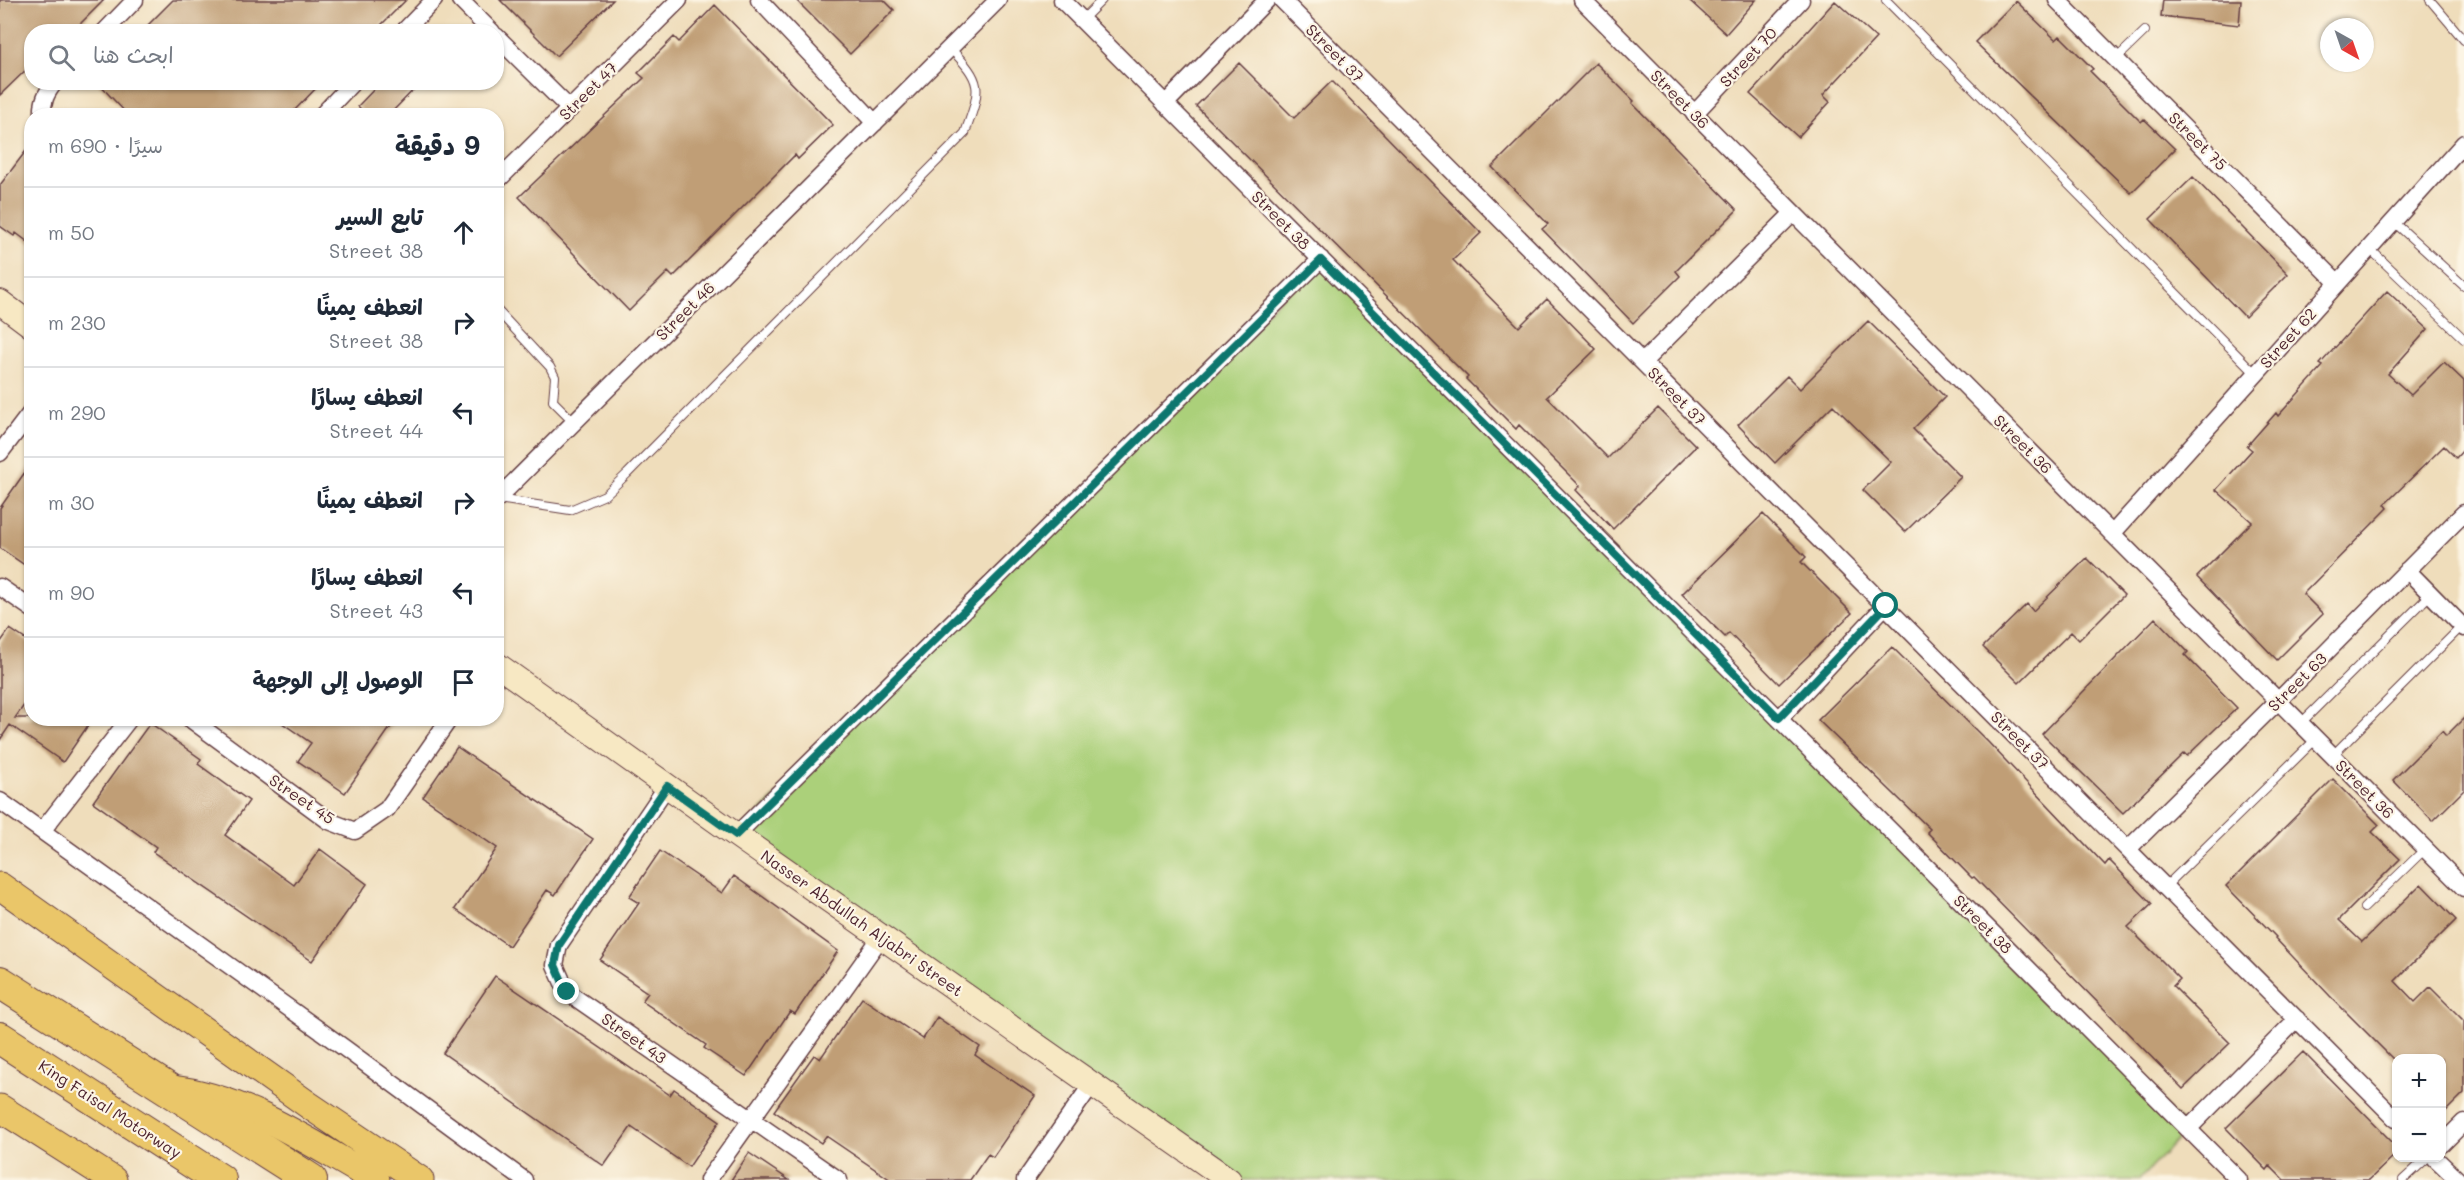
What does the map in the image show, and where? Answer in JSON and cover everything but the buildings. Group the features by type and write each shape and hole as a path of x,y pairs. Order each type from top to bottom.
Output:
{"highway":[{"path":"0,982 311,1180"},
{"name":"King Faisal Motorway","path":"0,1038 219,1180"}],"main road":[{"path":"0,886 310,1106 420,1180"},
{"path":"170,1089 213,1097 253,1112 376,1180"},
{"path":"0,1108 113,1180"}],"street":[{"path":"112,24 135,0"},
{"path":"411,24 434,0"},
{"path":"460,0 484,24"},
{"name":"Street 47","path":"504,174 679,0"},
{"path":"759,0 874,123"},
{"name":"Street 46","path":"504,492 998,0"},
{"name":"Street 38","path":"1062,0 2239,1180"},
{"path":"1165,104 1267,0"},
{"name":"Street 37","path":"1282,0 2392,1114"},
{"name":"Street 36","path":"1581,0 2464,888"},
{"name":"Street 70","path":"1694,114 1801,0"},
{"name":"Street 75","path":"2057,0 2338,283"},
{"path":"504,44 570,109"},
{"path":"42,108 48,90"},
{"path":"332,108 347,90"},
{"name":"Street 62","path":"2112,534 2393,221 2462,150"},
{"name":"Street 37","path":"1643,362 1793,213"},
{"path":"736,835 1321,260"},
{"path":"0,302 24,320"},
{"path":"0,453 24,422"},
{"name":"Street 63","path":"2128,849 2464,513"},
{"path":"2407,570 2463,627"},
{"path":"0,587 24,604"},
{"path":"1779,718 1886,606"},
{"name":"Nasser Abdullah Aljabri Street","path":"504,670 1229,1180"},
{"path":"42,831 124,726"},
{"name":"Street 45","path":"200,726 329,820 355,831 387,809 444,726"},
{"name":"Street 43","path":"667,786 559,945 555,965 567,992 839,1180"},
{"path":"0,801 524,1180"},
{"path":"708,1180 881,937"},
{"path":"2188,1129 2297,1019"},
{"path":"1025,1180 1092,1084"},
{"path":"2446,1140 2464,1122"},
{"path":"2439,1162 2458,1180"}],"lane":[{"path":"1082,20 1102,0"},
{"path":"1886,0 2256,374"},
{"path":"2430,0 2464,40"},
{"path":"2116,59 2145,31"},
{"path":"504,500 570,510 604,495 965,133 975,105 978,86 971,70 950,48"},
{"path":"2393,221 2464,286"},
{"path":"2369,248 2464,339"},
{"path":"504,318 550,367 555,376 553,401 574,422"},
{"path":"2300,724 2431,594"},
{"path":"2332,756 2463,627"},
{"path":"2165,887 2316,739"},
{"path":"2364,908 2425,849"},
{"path":"2403,1180 2423,1162"}],"green space":[{"path":"1321,259 2188,1129 2139,1180 1230,1180 736,835"}],"route":[{"path":"567,992 555,965 559,945 667,786 736,835 1321,260 1779,718 1886,606"}]}
